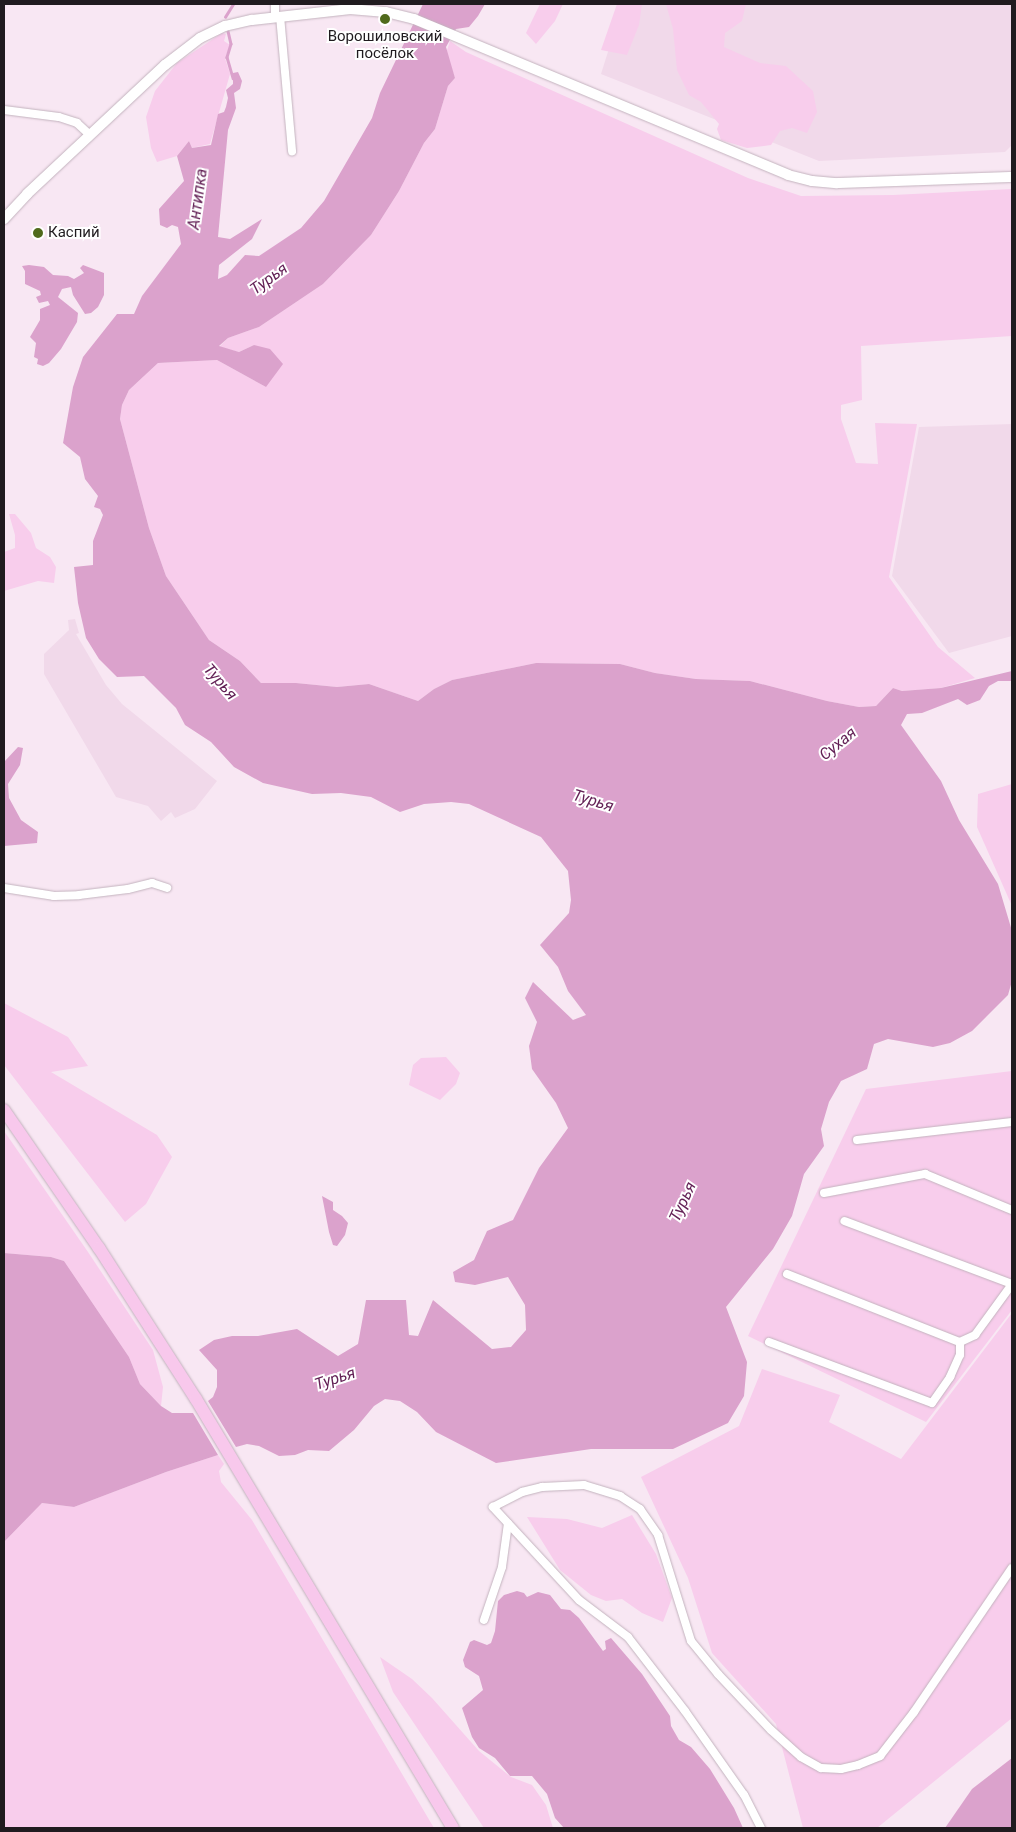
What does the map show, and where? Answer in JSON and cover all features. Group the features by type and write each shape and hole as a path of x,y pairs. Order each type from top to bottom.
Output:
{"highway":[{"path":"4,1110 99,1248 196,1399 453,1828"}],"main road":[{"path":"4,219 27,194 176,55 200,38 225,26 278,16 352,7 386,12 414,19 454,34 606,100 788,175 812,181 837,183 1012,177"},
{"path":"4,207 27,194"}],"street":[{"path":"275,4 278,16 292,151"},
{"path":"4,110 60,117 77,123 90,135"},
{"path":"4,888 54,896 128,889 152,882 168,888"},
{"path":"857,1140 1012,1122"},
{"path":"824,1193 925,1174 1012,1210"},
{"path":"787,1274 960,1342 974,1336 1012,1284 844,1221"},
{"path":"769,1342 932,1403 950,1377 960,1356 960,1342"},
{"path":"761,1828 744,1795 685,1711 628,1637 579,1600 493,1507 522,1492 542,1487 584,1485 620,1496 640,1509 658,1535 691,1641 718,1674 771,1730 801,1756 821,1768 841,1769 858,1765 880,1756 914,1712 1012,1568"},
{"path":"484,1620 502,1567 508,1523"}],"shaded area":[{"path":"540,4 563,4 555,21 536,44 526,33"},
{"path":"617,4 642,4 639,25 627,55 601,50"},
{"path":"623,4 1012,4 1012,145 1005,152 819,161 601,74"},
{"path":"666,4 746,4 742,21 725,33 724,47 760,63 786,66 813,91 817,112 807,133 792,128 780,131 771,145 747,148 721,140 717,129 719,124 701,102 689,95 677,70 673,29"},
{"path":"222,33 226,34 224,41 230,45 225,58 230,74 210,144 192,148 189,141 177,156 157,162 151,148 146,117 155,91 177,63"},
{"path":"450,41 466,52 748,178 801,196 893,195 1012,189 1012,336 861,346 862,400 841,405 841,419 856,463 878,464 875,423 917,424 889,577 938,647 975,678 941,688 902,691 893,688 876,706 859,707 827,701 750,681 696,679 655,673 620,664 536,663 452,680 434,689 418,701 369,684 337,687 296,683 261,683 240,661 209,640 166,576 149,528 120,419 122,405 129,390 158,363 217,360 266,387 254,345 239,352 219,347 228,338 259,327 323,284 371,235 399,191 424,143 435,129 448,86 455,78 446,53"},
{"path":"1012,424 1012,636 949,653 892,576 919,427"},
{"path":"9,514 15,514 31,533 36,548 50,557 56,567 54,583 38,581 4,591 4,552 15,548 15,535"},
{"path":"75,619 79,633 76,634 106,685 122,704 217,781 195,809 175,818 171,812 161,821 148,806 116,797 44,674 44,654 69,630 68,620"},
{"path":"1012,784 1012,906 977,827 978,794"},
{"path":"4,1003 68,1037 88,1066 51,1072 157,1135 172,1157 146,1204 125,1222 4,1065"},
{"path":"446,1057 460,1073 456,1084 440,1100 409,1085 413,1065 421,1058"},
{"path":"1012,1071 1012,1310 926,1422 748,1336 866,1089"},
{"path":"4,1131 153,1350 163,1387 161,1406 140,1384 129,1357 64,1261 51,1257 4,1253"},
{"path":"1012,1313 1012,1718 877,1828 803,1828 776,1724 712,1653 688,1578 641,1477 739,1426 762,1369 840,1395 829,1422 901,1459"},
{"path":"218,1455 224,1464 219,1471 221,1482 252,1520 434,1828 4,1828 4,1542 42,1503 74,1507 166,1472"},
{"path":"632,1515 656,1554 672,1598 663,1622 642,1613 622,1599 606,1601 591,1595 560,1570 527,1517 567,1519 602,1528"},
{"path":"380,1657 412,1679 432,1698 479,1751 511,1777 532,1785 546,1805 553,1828 484,1828 393,1692"}],"water":[{"path":"423,4 485,4 469,27 456,29 446,47 455,78 448,86 435,129 424,143 399,191 371,235 323,284 259,327 228,338 219,346 239,352 254,345 270,349 283,364 266,387 217,360 158,363 129,390 122,405 120,419 149,528 166,576 209,640 240,661 261,683 296,683 337,687 369,684 418,701 434,689 452,680 536,663 620,664 655,673 696,679 750,681 827,701 859,707 876,706 893,688 902,691 941,688 1012,671 1012,681 998,681 989,686 980,700 967,705 958,699 922,713 907,714 901,725 941,781 959,820 998,884 1012,931 1012,981 1008,995 972,1031 950,1043 933,1047 888,1039 874,1044 867,1069 841,1081 829,1102 821,1129 824,1146 804,1174 792,1216 773,1249 726,1307 747,1362 744,1396 728,1423 673,1449 591,1449 496,1463 436,1432 417,1412 400,1401 385,1399 374,1406 354,1430 329,1451 308,1450 295,1455 279,1456 259,1446 247,1444 236,1447 208,1401 213,1397 217,1387 217,1370 199,1350 214,1340 232,1336 258,1336 297,1329 338,1356 358,1344 366,1300 406,1300 409,1335 418,1336 433,1300 492,1349 511,1347 526,1330 525,1305 508,1277 475,1285 455,1282 453,1272 474,1260 487,1231 513,1220 539,1168 568,1128 556,1103 532,1069 529,1046 537,1022 525,998 533,982 573,1020 586,1015 568,991 558,967 540,945 569,913 571,900 568,871 541,837 469,804 451,802 424,804 400,812 371,797 341,793 312,794 263,783 234,767 211,742 185,725 176,708 144,676 117,677 99,659 86,638 78,603 74,567 93,565 93,541 103,515 100,509 94,507 98,496 85,479 80,457 63,443 73,387 83,357 117,314 134,314 142,296 181,244 178,227 172,225 167,228 160,225 159,209 184,181 177,156 189,141 192,148 211,145 218,114 224,112 226,107 228,98 226,90 233,84 233,73 238,72 242,81 240,89 234,93 236,108 228,130 218,237 230,239 262,219 252,239 219,265 218,279 227,275 245,255 259,256 301,228 324,201 372,118 380,93"},
{"path":"83,265 104,273 104,295 98,307 91,313 85,314 73,295 71,287 62,289 58,297 78,313 77,322 61,349 49,363 43,366 37,364 38,359 34,357 36,343 30,337 40,320 40,309 50,305 48,301 39,303 36,297 41,295 40,291 25,284 25,271 22,266 44,267 53,275 68,276 74,279 84,273 80,268"},
{"path":"18,747 23,748 20,765 8,784 9,798 21,820 38,832 37,843 4,846 4,762"},
{"path":"322,1196 333,1202 333,1210 348,1223 345,1235 337,1246 333,1245 329,1232"},
{"path":"4,1253 51,1257 64,1261 129,1357 140,1384 161,1406 172,1413 193,1413 218,1455 166,1472 74,1507 42,1503 4,1542"},
{"path":"517,1591 524,1593 527,1597 538,1592 550,1595 561,1609 570,1610 579,1618 603,1651 606,1649 605,1641 611,1638 642,1674 670,1716 671,1726 679,1740 691,1747 710,1769 734,1808 743,1828 564,1828 555,1818 547,1794 532,1776 510,1776 495,1758 479,1748 472,1737 462,1708 483,1690 479,1676 465,1667 463,1660 470,1642 474,1640 487,1645 491,1643 495,1631 498,1601 504,1595"},
{"path":"1012,1758 1012,1828 945,1828 972,1789"}],"waterway":[{"name":"Антипка","path":"225,17 233,4"},
{"name":"Антипка","path":"228,31 231,44 227,57 233,78"}],"place":[{"name":"Ворошиловский посёлок","path":"385,19"},
{"name":"Каспий","path":"38,233"}],"water label":[{"name":"Турья","path":"269,279"},
{"name":"Турья","path":"220,682"},
{"name":"Сухая","path":"838,744"},
{"name":"Турья","path":"593,801"},
{"name":"Турья","path":"683,1202"},
{"name":"Турья","path":"335,1379"}]}
